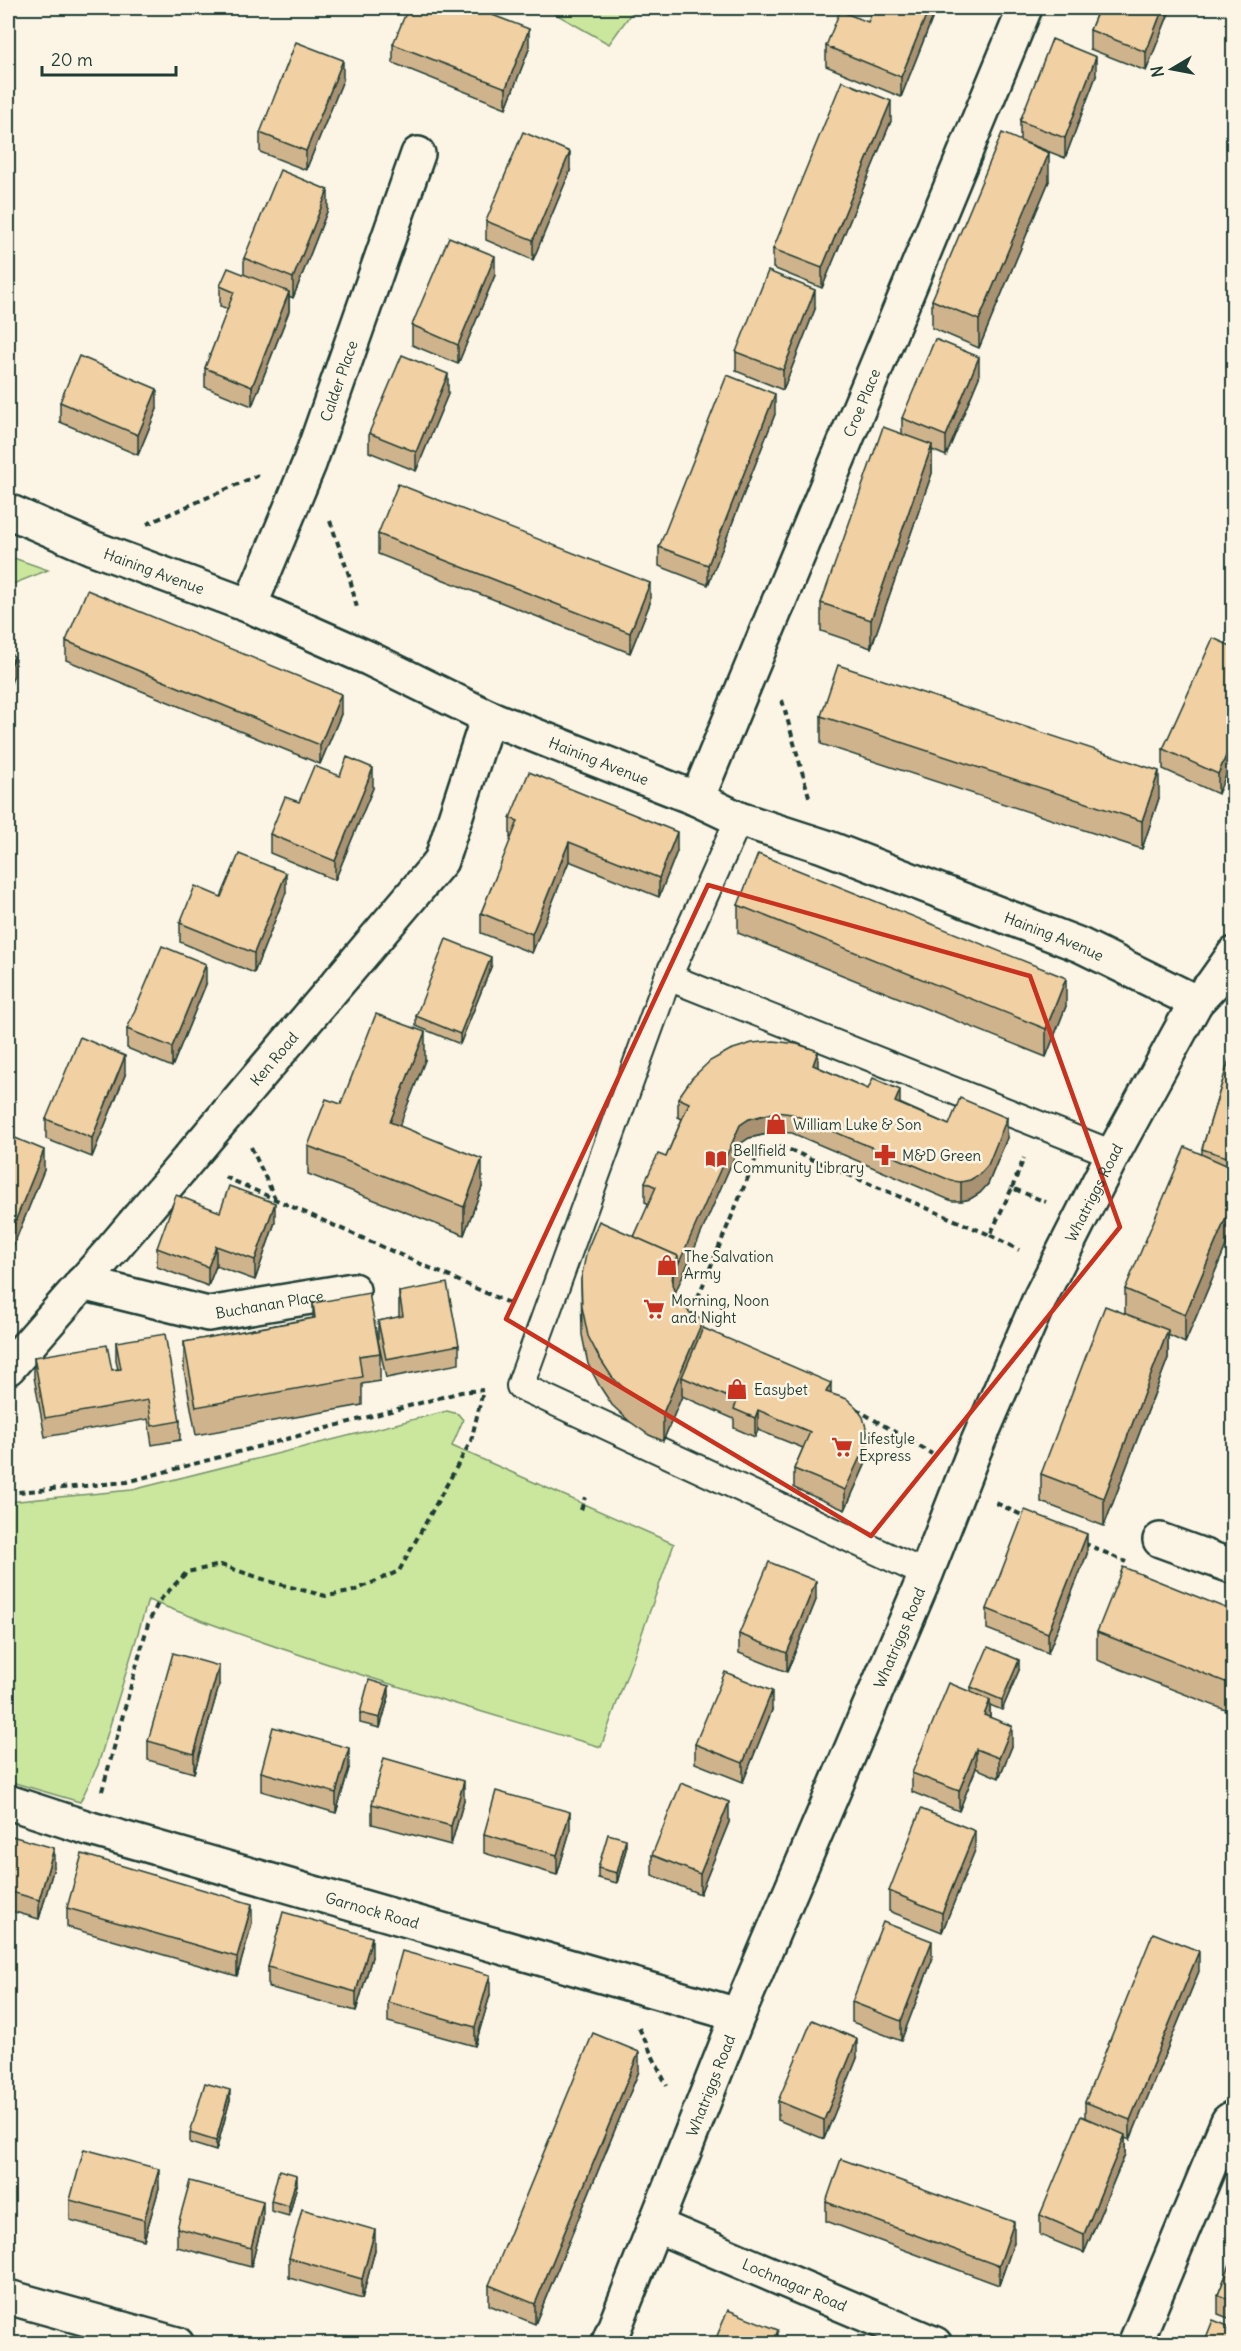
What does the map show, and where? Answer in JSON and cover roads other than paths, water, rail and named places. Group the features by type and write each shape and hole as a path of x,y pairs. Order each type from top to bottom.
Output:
{"street":[{"name":"Croe Place","path":"697,799 1025,8"},
{"name":"Calder Place","path":"250,606 310,458 418,154"},
{"name":"Haining Avenue","path":"8,511 93,548 250,606 368,658 488,717 697,799 738,819 823,846 1080,945 1196,1002"},
{"name":"Ken Road","path":"8,1368 441,861 488,717"},
{"name":"Whatriggs Road","path":"608,2343 738,2015 926,1574 1041,1296 1113,1154 1196,1002 1212,985 1233,954"},
{"name":"Buchanan Place","path":"82,1283 208,1314 352,1290"},
{"path":"1160,1540 1233,1567"},
{"name":"Garnock Road","path":"8,1802 91,1829 738,2015"},
{"path":"1135,2343 1228,2121 1233,2117"},
{"name":"Lochnagar Road","path":"655,2225 934,2343"},
{"path":"8,2297 85,2331 177,2343"}],"lane":[{"path":"738,819 668,977 520,1386 926,1574"},
{"path":"668,977 1113,1154"}],"place":[{"name":"William Luke & Son","path":"776,1124"},
{"name":"M&D Green","path":"885,1155"},
{"name":"Bellfield Community Library","path":"716,1159"},
{"name":"The Salvation Army","path":"667,1265"},
{"name":"Morning, Noon and Night","path":"654,1309"},
{"name":"Easybet","path":"737,1389"},
{"name":"Lifestyle Express","path":"842,1447"}]}
